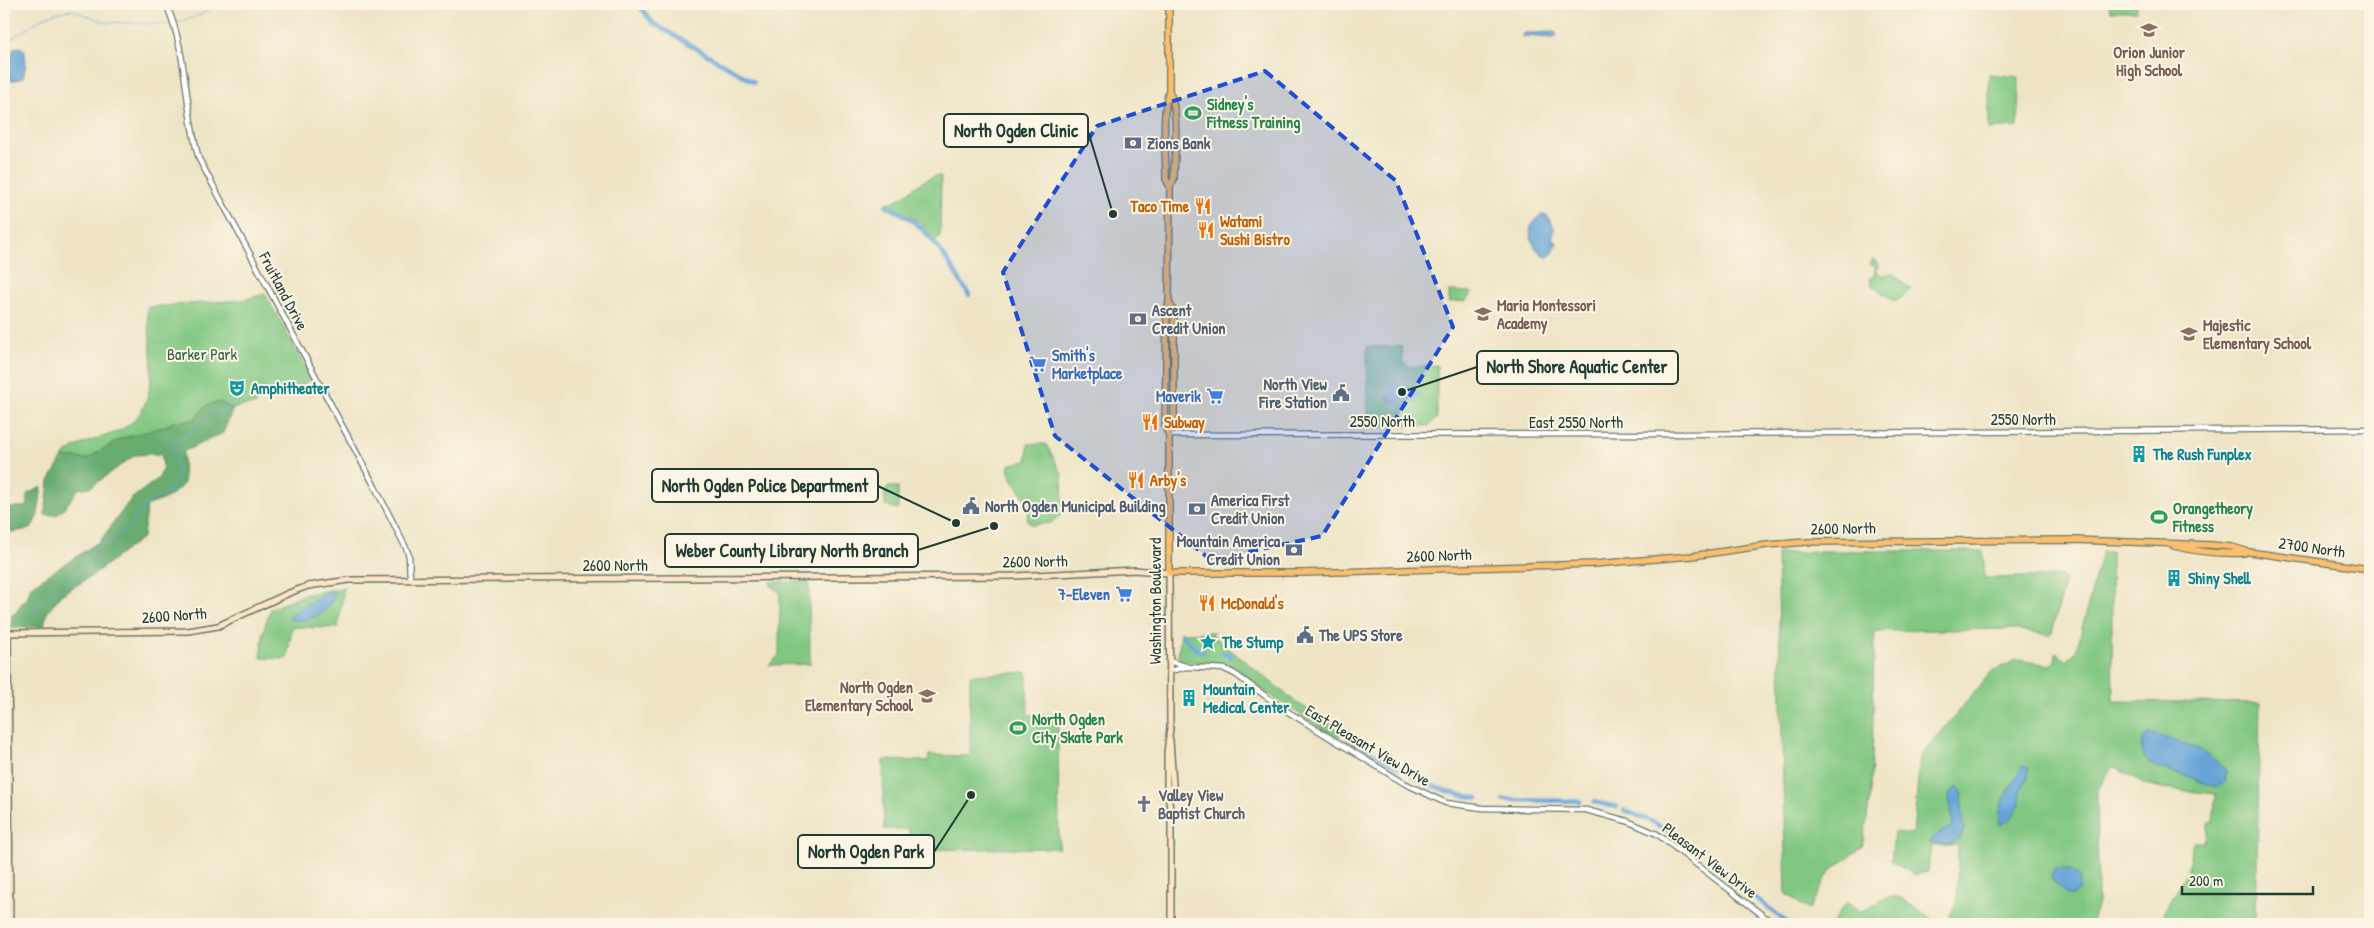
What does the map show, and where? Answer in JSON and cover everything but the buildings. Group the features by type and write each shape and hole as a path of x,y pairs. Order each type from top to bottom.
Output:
{"main road":[{"path":"1168,435 1174,427 1174,312 1170,302 1170,187 1174,180 1174,130 1173,100 1169,91 1169,4"},
{"name":"Washington Boulevard","path":"1170,302 1167,311 1165,427 1168,435 1170,738 1173,753 1173,785 1169,794 1171,924"},
{"name":"2600 North","path":"6,633 188,631 218,626 275,598 308,586 349,580 1005,576 1087,574 1135,570 1169,573 1302,573 1594,564 1692,556 1767,545 1807,542 2074,540"},
{"name":"2700 North","path":"2074,540 2210,544 2249,552 2370,569"},
{"path":"6,633 10,924"}],"street":[{"name":"Fruitland Drive","path":"166,4 178,42 193,139 199,159 406,548 410,579"},
{"name":"2550 North","path":"1676,434 2370,430"},
{"name":"2550 North","path":"1168,435 1475,434"},
{"name":"East 2550 North","path":"1475,434 1676,434"},
{"name":"East Pleasant View Drive","path":"1169,661 1188,667 1218,668 1235,674 1285,710 1404,783 1446,803 1482,808 1586,810 1627,821"},
{"path":"1170,671 1188,667"},
{"name":"Pleasant View Drive","path":"1627,821 1657,834 1774,924"}],"highlighted area":[{"path":"1265,71 1396,181 1453,327 1322,536 1211,560 1055,436 1003,272 1097,126"}],"green space":[{"path":"2109,4 2137,4 2137,11 2110,11"},
{"path":"1989,74 2019,77 2018,127 1989,129"},
{"path":"935,176 941,176 940,236 935,241 921,223 887,203 900,198 922,182"},
{"path":"1873,258 1879,266 1877,269 1879,275 1893,274 1911,289 1899,300 1892,300 1872,286 1870,278 1875,277 1875,265 1870,265"},
{"path":"1449,291 1472,292 1466,301 1449,302"},
{"name":"Barker Park","path":"265,294 312,379 291,391 259,394 255,405 241,406 233,409 225,405 210,405 193,420 174,422 87,459 63,457 79,446 111,434 128,425 140,413 147,398 151,381 147,307 242,300"},
{"path":"1367,347 1402,347 1403,364 1407,364 1408,367 1437,365 1437,418 1429,426 1376,427 1368,419"},
{"path":"220,402 233,409 223,433 183,452 184,483 167,497 147,505 143,537 90,577 61,595 47,613 44,626 11,628 12,615 17,612 20,605 27,599 31,586 100,541 131,499 159,478 163,467 161,454 135,455 91,487 78,489 64,509 56,515 45,515 49,481 63,457 87,459 120,439 174,422 193,420 207,405"},
{"path":"1028,444 1046,444 1062,474 1063,513 1051,523 1031,525 1027,520 1030,504 1026,505 1023,494 1009,472 1008,467 1011,464 1027,461"},
{"path":"6,485 7,508 28,506 27,494 42,487 38,515 31,529 13,532 4,529 4,486"},
{"path":"888,487 898,487 898,509 885,506 885,490"},
{"path":"1823,551 1983,551 1985,578 2062,576 2065,580 2052,633 2049,635 2014,629 1875,631 1872,767 1867,821 1862,847 1830,871 1809,910 1786,894 1777,554"},
{"path":"2102,552 2111,552 2113,701 2260,703 2256,924 2158,924 2187,873 2193,842 2204,842 2209,821 2213,821 2216,794 2167,789 2145,784 2113,766 2097,791 2098,903 2091,924 1946,924 1957,901 1958,845 1931,846 1928,872 1915,875 1891,861 1894,832 1913,834 1920,757 1992,671 2017,660 2050,665 2055,661 2056,652 2067,661 2076,651"},
{"path":"770,582 809,582 810,664 769,665 779,655 780,592 772,587"},
{"path":"344,587 338,628 292,627 287,659 261,658 263,633 270,609 302,595"},
{"path":"1214,632 1212,635 1296,702 1343,732 1338,739 1264,691 1238,670 1213,663 1179,661 1181,633"},
{"path":"1027,672 1028,715 1058,715 1059,848 909,850 909,829 884,829 883,760 928,761 929,755 970,756 970,675"},
{"path":"1889,896 1902,898 1939,924 1832,924 1847,902 1861,912"}],"water":[{"path":"1555,32 1557,35 1554,38 1521,36 1524,33"},
{"path":"20,47 25,50 26,64 23,78 7,82 4,80 4,60 11,57 14,48"},
{"path":"1542,215 1547,215 1555,230 1552,238 1557,242 1553,253 1547,258 1536,248 1530,230 1536,219"},
{"path":"1391,384 1412,389 1420,394 1415,402 1408,399 1405,403 1409,407 1404,415 1400,412 1403,404 1388,400 1387,396 1391,396"},
{"path":"328,592 336,592 324,611 304,620 289,619 289,615"},
{"path":"2148,734 2154,734 2199,749 2226,770 2225,782 2218,786 2209,785 2151,764 2145,758 2142,751 2142,740"},
{"path":"2022,766 2029,768 2028,778 2021,791 2020,804 2011,819 2000,825 1999,816 2003,801"},
{"path":"1958,787 1961,790 1964,830 1961,837 1952,843 1940,845 1930,843 1934,837 1953,826 1949,797 1950,793"},
{"path":"2054,869 2070,870 2080,877 2079,890 2073,895 2069,896 2051,879"}],"waterway":[{"path":"176,23 201,15 218,4"},
{"path":"638,4 653,23 754,82"},
{"path":"11,39 41,19 55,13 72,10 105,22 168,24"},
{"path":"886,205 913,221 924,231 945,257 969,295"},
{"path":"257,400 299,393 315,387"},
{"path":"31,620 42,602 67,583 98,549 130,527 147,503 169,491 178,475 173,445 216,413 233,406"},
{"path":"1181,634 1197,650 1203,652"},
{"path":"1222,653 1230,654 1231,658"},
{"path":"1349,739 1354,742"},
{"path":"1362,746 1400,769"},
{"path":"1413,777 1445,790 1478,798"},
{"path":"1503,800 1580,801"},
{"path":"1594,802 1617,807"},
{"path":"1624,810 1651,821 1670,832"},
{"path":"1746,890 1789,924"}],"place":[{"name":"Orion Junior High School","path":"2149,30"},
{"name":"Sidney's Fitness Training","path":"1193,113"},
{"name":"Zions Bank","path":"1133,143"},
{"name":"Taco Time","path":"1203,206"},
{"name":"North Ogden Clinic","path":"1113,214"},
{"name":"Watami Sushi Bistro","path":"1206,230"},
{"name":"Maria Montessori Academy","path":"1483,314"},
{"name":"Ascent Credit Union","path":"1138,319"},
{"name":"Majestic Elementary School","path":"2189,334"},
{"name":"Smith's Marketplace","path":"1038,364"},
{"name":"Amphitheater","path":"237,388"},
{"name":"North Shore Aquatic Center","path":"1402,392"},
{"name":"North View Fire Station","path":"1341,393"},
{"name":"Maverik","path":"1215,396"},
{"name":"Subway","path":"1150,422"},
{"name":"The Rush Funplex","path":"2139,454"},
{"name":"Arby's","path":"1136,480"},
{"name":"North Ogden Municipal Building","path":"971,506"},
{"name":"America First Credit Union","path":"1197,509"},
{"name":"Orangetheory Fitness","path":"2159,517"},
{"name":"North Ogden Police Department","path":"956,523"},
{"name":"Weber County Library North Branch","path":"994,526"},
{"name":"Mountain America Credit Union","path":"1294,550"},
{"name":"Shiny Shell","path":"2174,578"},
{"name":"7-Eleven","path":"1124,594"},
{"name":"McDonald's","path":"1207,603"},
{"name":"The UPS Store","path":"1305,635"},
{"name":"The Stump","path":"1208,642"},
{"name":"North Ogden Elementary School","path":"927,696"},
{"name":"Mountain Medical Center","path":"1189,698"},
{"name":"North Ogden City Skate Park","path":"1018,728"},
{"name":"North Ogden Park","path":"971,795"},
{"name":"Valley View Baptist Church","path":"1144,804"}]}
